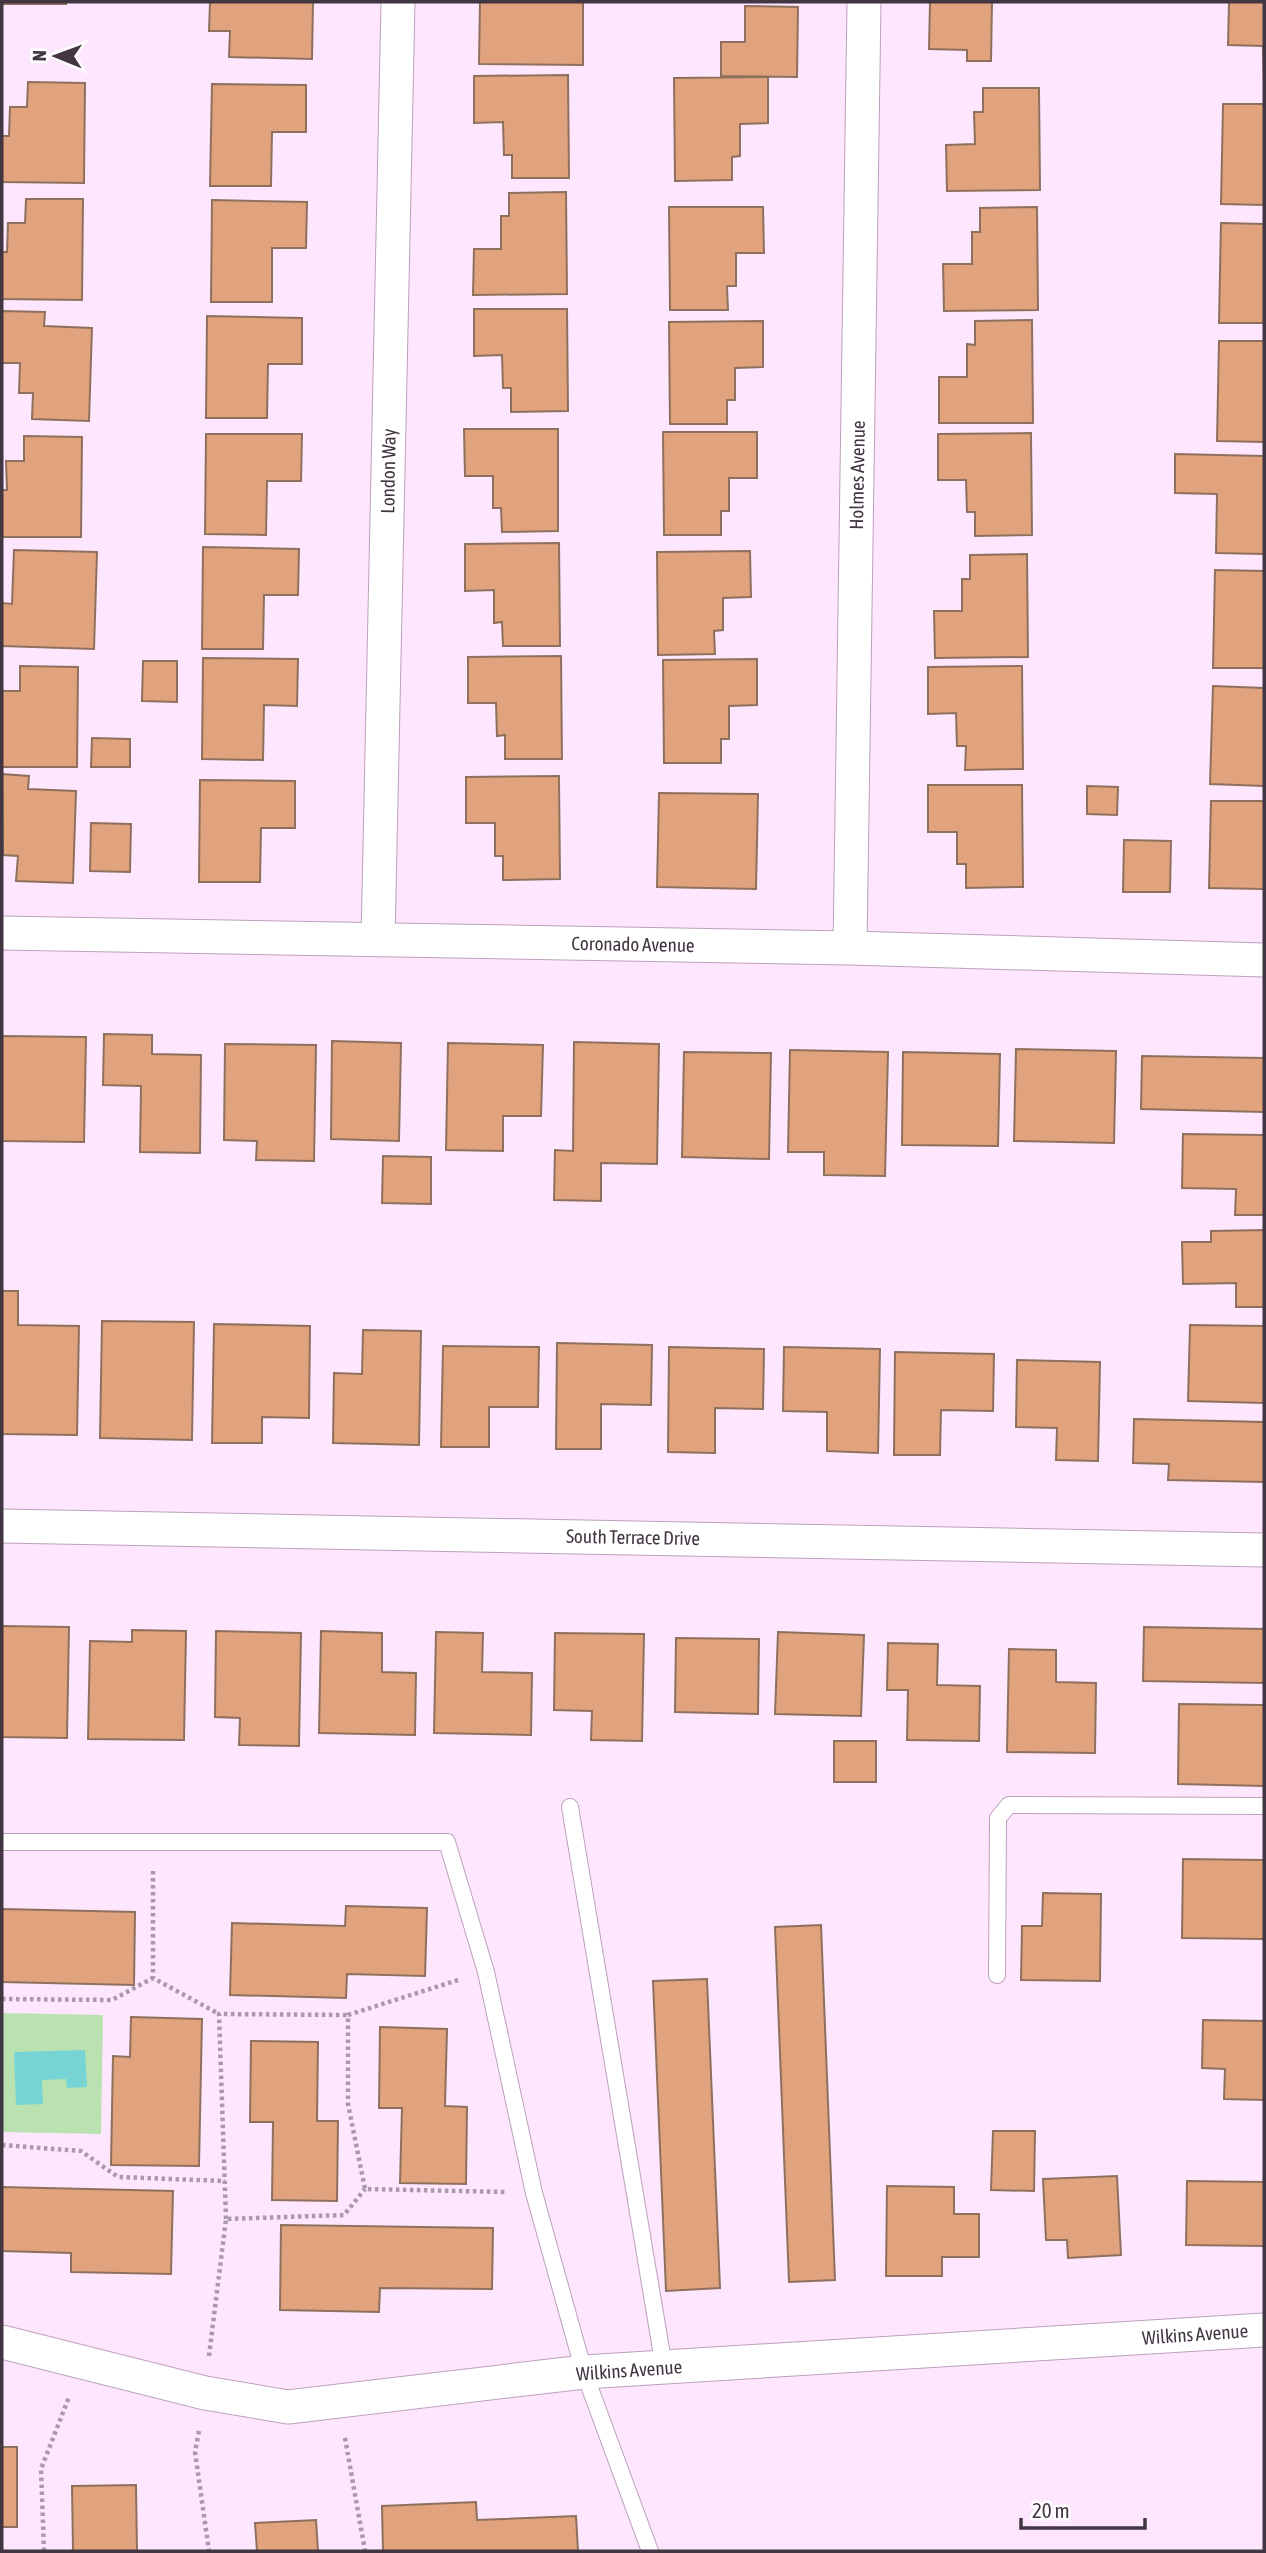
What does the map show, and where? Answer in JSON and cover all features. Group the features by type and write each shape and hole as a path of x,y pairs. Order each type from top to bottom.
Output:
{"street":[{"name":"London Way","path":"379,940 398,2"},
{"name":"Holmes Avenue","path":"850,948 864,2"},
{"name":"Coronado Avenue","path":"2,933 850,948 1264,960"},
{"name":"South Terrace Drive","path":"2,1526 1264,1550"},
{"name":"Wilkins Avenue","path":"2,2342 205,2393 288,2407 584,2372 1264,2330"}],"lane":[{"path":"997,1975 998,1818 1009,1805 1264,1806"},
{"path":"570,1807 664,2367"},
{"path":"2,1842 447,1842 486,1972 534,2193 584,2372 650,2551"}],"path":[{"path":"152,1842 153,1979"},
{"path":"153,1979 219,2014 348,2015 486,1972"},
{"path":"2,1999 112,2000 153,1979"},
{"path":"209,2551 195,2452 205,2393 226,2219 219,2014"},
{"path":"348,2015 348,2104 365,2189"},
{"path":"2,2145 81,2151 118,2177 225,2181"},
{"path":"365,2189 534,2193"},
{"path":"226,2219 344,2215 365,2189"},
{"path":"44,2551 41,2469 83,2363"},
{"path":"338,2401 365,2551"}],"shaded area":[{"path":"2,2013 103,2015 101,2134 2,2132"},
{"path":"85,2050 87,2087 67,2088 66,2079 42,2080 43,2104 16,2105 14,2052"}],"building":[{"path":"66,2 66,4 2,4"},
{"path":"210,2 313,2 312,59 229,57 230,31 209,31"},
{"path":"480,2 583,2 583,65 479,64"},
{"path":"930,2 992,2 991,61 967,61 967,50 929,49"},
{"path":"1229,2 1264,2 1264,81 1263,46 1228,45"},
{"path":"745,6 798,7 797,77 721,76 721,42 745,42"},
{"path":"568,75 569,178 512,178 512,155 504,155 503,122 474,123 474,76"},
{"path":"768,77 768,123 740,124 740,156 732,157 732,180 675,181 674,78"},
{"path":"28,82 85,83 84,183 2,182 2,136 9,136 10,107 27,107"},
{"path":"212,84 306,85 306,132 272,132 271,186 210,186"},
{"path":"983,88 1039,88 1040,190 947,191 946,145 975,144 974,112 983,112"},
{"path":"1223,104 1264,104 1264,205 1221,204"},
{"path":"566,192 567,294 473,295 474,249 501,249 501,216 509,216 509,193"},
{"path":"26,199 83,199 82,300 2,299 2,252 7,252 8,223 25,223"},
{"path":"212,200 307,202 306,248 272,248 272,302 211,302"},
{"path":"669,207 763,207 764,253 736,253 736,286 727,286 728,310 670,310"},
{"path":"1037,207 1038,310 944,311 943,264 972,264 972,232 980,232 980,208"},
{"path":"1221,223 1264,224 1264,323 1219,323"},
{"path":"474,309 567,309 568,411 511,412 511,388 503,388 502,355 474,356"},
{"path":"2,311 45,312 44,326 92,328 89,421 32,419 33,393 19,393 20,363 2,363"},
{"path":"207,316 302,318 302,364 268,364 267,418 206,418"},
{"path":"1032,320 1033,423 939,423 939,377 967,377 967,344 975,345 975,321"},
{"path":"763,321 763,367 735,368 735,400 727,400 727,424 670,424 669,322"},
{"path":"1219,341 1264,341 1264,442 1217,441"},
{"path":"464,429 558,429 558,531 502,532 501,508 493,508 493,476 465,476"},
{"path":"663,432 757,432 757,478 729,478 729,511 721,511 721,535 664,535"},
{"path":"1031,433 1032,535 975,536 975,512 967,512 966,480 938,480 938,434"},
{"path":"206,434 302,434 301,481 267,481 266,535 205,534"},
{"path":"24,436 82,437 81,537 2,537 2,490 7,490 6,461 24,461"},
{"path":"1175,454 1264,456 1264,554 1216,553 1217,494 1175,493"},
{"path":"559,543 560,646 503,646 502,622 494,623 494,590 465,591 465,544"},
{"path":"203,547 299,549 298,595 264,595 263,649 202,649"},
{"path":"14,550 97,552 94,649 2,646 2,603 12,604"},
{"path":"750,551 751,597 723,598 723,630 714,631 715,654 658,655 657,552"},
{"path":"1027,554 1028,657 935,658 934,611 962,611 962,579 970,579 970,555"},
{"path":"1215,570 1264,571 1264,668 1213,668"},
{"path":"561,656 562,759 505,759 505,735 497,736 496,703 468,703 468,657"},
{"path":"203,658 298,659 297,706 264,705 263,760 202,759"},
{"path":"757,659 757,705 729,706 729,739 721,739 721,763 664,763 663,660"},
{"path":"143,661 177,661 177,702 142,701"},
{"path":"20,666 78,667 77,767 2,767 2,691 20,691"},
{"path":"1022,666 1023,769 965,770 966,746 957,746 956,713 928,714 928,667"},
{"path":"1213,686 1264,688 1264,786 1210,784"},
{"path":"92,738 130,739 130,767 91,767"},
{"path":"2,774 29,776 28,789 76,791 73,883 16,881 18,856 3,855"},
{"path":"559,776 560,879 503,880 503,856 495,856 495,823 466,823 466,777"},
{"path":"200,780 295,781 295,828 261,828 260,882 199,882"},
{"path":"928,785 1022,785 1023,887 966,888 966,864 957,864 957,832 928,832"},
{"path":"1087,786 1118,787 1117,815 1087,814"},
{"path":"659,793 758,794 756,889 657,887"},
{"path":"1211,801 1264,801 1264,889 1209,888"},
{"path":"91,823 131,824 130,872 90,871"},
{"path":"1124,840 1171,841 1170,892 1123,892"},
{"path":"104,1034 152,1035 152,1054 201,1055 200,1153 140,1152 141,1086 103,1085"},
{"path":"2,1036 86,1037 84,1142 2,1141"},
{"path":"332,1041 401,1043 399,1141 331,1139"},
{"path":"574,1042 659,1044 657,1164 601,1163 601,1201 554,1200 555,1150 573,1151"},
{"path":"448,1043 543,1045 541,1116 503,1116 503,1151 446,1150"},
{"path":"225,1044 316,1045 314,1161 256,1160 257,1141 224,1140"},
{"path":"1016,1049 1116,1051 1114,1143 1014,1141"},
{"path":"790,1050 888,1052 885,1176 824,1175 824,1152 788,1152"},
{"path":"684,1052 771,1053 769,1159 682,1157"},
{"path":"903,1052 1000,1054 998,1146 902,1145"},
{"path":"1142,1056 1264,1058 1264,1112 1141,1109"},
{"path":"1183,1134 1264,1135 1264,1215 1235,1215 1236,1189 1182,1188"},
{"path":"383,1156 431,1157 431,1204 382,1203"},
{"path":"1264,1230 1264,1307 1236,1307 1236,1283 1183,1284 1182,1242 1211,1242 1211,1231"},
{"path":"2,1291 18,1291 18,1325 79,1326 77,1435 2,1434"},
{"path":"102,1321 194,1322 192,1440 100,1438"},
{"path":"214,1324 310,1326 309,1418 262,1417 262,1443 212,1443"},
{"path":"1190,1325 1264,1326 1264,1403 1188,1401"},
{"path":"363,1330 421,1331 419,1445 333,1443 334,1373 362,1374"},
{"path":"557,1343 652,1345 651,1405 601,1404 601,1449 556,1449"},
{"path":"443,1346 539,1347 538,1407 489,1407 489,1447 441,1447"},
{"path":"669,1347 764,1349 763,1409 715,1408 715,1453 668,1452"},
{"path":"784,1347 880,1349 878,1453 827,1451 827,1412 783,1411"},
{"path":"895,1352 994,1354 993,1411 941,1410 940,1455 894,1455"},
{"path":"1017,1360 1100,1362 1098,1461 1056,1460 1057,1428 1016,1427"},
{"path":"1134,1419 1264,1422 1264,1482 1168,1480 1169,1464 1133,1463"},
{"path":"2,1626 69,1627 67,1738 2,1737"},
{"path":"1144,1627 1264,1629 1264,1683 1143,1681"},
{"path":"132,1630 186,1631 184,1740 88,1739 90,1641 132,1642"},
{"path":"216,1631 301,1633 299,1746 239,1745 240,1718 215,1717"},
{"path":"321,1631 382,1633 382,1672 416,1673 415,1735 319,1733"},
{"path":"436,1632 483,1633 482,1672 532,1673 531,1735 434,1733"},
{"path":"778,1632 864,1635 861,1716 775,1714"},
{"path":"555,1633 644,1634 642,1741 591,1740 592,1711 554,1710"},
{"path":"676,1638 759,1639 758,1714 675,1712"},
{"path":"888,1643 938,1644 937,1685 980,1686 979,1741 907,1740 908,1690 887,1690"},
{"path":"1009,1649 1056,1650 1056,1682 1096,1683 1095,1753 1007,1752"},
{"path":"1179,1704 1264,1705 1264,1786 1178,1784"},
{"path":"834,1741 876,1741 876,1782 834,1782"},
{"path":"1183,1859 1264,1860 1264,1939 1182,1938"},
{"path":"1043,1893 1101,1894 1100,1981 1021,1980 1022,1926 1042,1926"},
{"path":"346,1906 427,1908 425,1976 347,1974 346,1998 230,1995 232,1923 345,1926"},
{"path":"2,1909 135,1912 134,1985 2,1982"},
{"path":"821,1925 835,2280 789,2282 775,1927"},
{"path":"707,1979 720,2288 666,2291 653,1981"},
{"path":"131,2017 202,2019 199,2166 111,2165 113,2056 130,2057"},
{"path":"1203,2020 1264,2021 1264,2100 1224,2099 1225,2069 1202,2068"},
{"path":"380,2027 447,2029 445,2106 467,2107 466,2184 400,2183 402,2108 379,2108"},
{"path":"251,2041 318,2042 317,2121 338,2121 337,2201 272,2200 273,2122 250,2122"},
{"path":"993,2131 1035,2131 1034,2191 991,2190"},
{"path":"1117,2176 1121,2255 1068,2258 1067,2240 1046,2240 1043,2179"},
{"path":"1187,2181 1264,2182 1264,2246 1186,2245"},
{"path":"887,2186 954,2187 954,2214 979,2214 979,2257 942,2257 942,2276 886,2276"},
{"path":"2,2187 173,2191 171,2274 71,2272 71,2253 2,2251"},
{"path":"281,2225 493,2228 492,2289 380,2288 379,2312 280,2310"},
{"path":"2,2447 17,2447 17,2527 2,2527"},
{"path":"136,2485 137,2551 73,2551 72,2486"},
{"path":"476,2502 477,2520 576,2516 578,2551 383,2551 382,2506"},
{"path":"316,2520 318,2551 257,2551 255,2523"}]}
